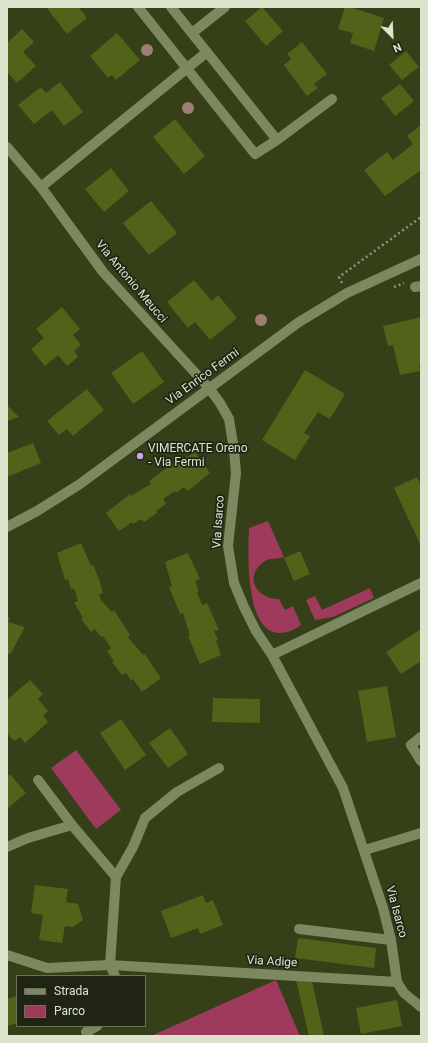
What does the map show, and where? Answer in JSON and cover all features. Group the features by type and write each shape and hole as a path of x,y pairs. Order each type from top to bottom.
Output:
{"street":[{"path":"138,7 255,154 277,140 332,99"},
{"path":"171,7 277,140"},
{"path":"192,33 225,7"},
{"path":"41,187 207,52"},
{"name":"Via Antonio Meucci","path":"7,147 41,187 103,272 209,388"},
{"name":"Via Enrico Fermi","path":"7,527 37,511 80,484 299,322 347,293 421,259"},
{"name":"Via Isarco","path":"209,388 220,403 228,419 234,450 236,473 228,546 234,583 247,613 272,655 343,788 365,850 391,940 397,982"},
{"path":"272,655 421,583"},
{"path":"421,737 411,745 421,761"},
{"path":"115,975 110,965 116,877 133,847 145,818 177,792 219,768"},
{"path":"38,780 72,825 116,877"},
{"path":"7,847 28,838 72,825"},
{"path":"365,850 421,833"},
{"path":"299,929 391,940"},
{"name":"Via Adige","path":"7,955 47,968 110,965 397,982"},
{"path":"397,982 404,993 421,1007"},
{"path":"88,1036 86,1032 95,1027"}],"path":[{"path":"339,277 421,218"}],"green space":[{"path":"268,521 284,557 270,559 261,564 256,570 254,582 256,588 265,596 279,599 285,610 293,606 301,625 287,632 273,632 263,624 256,610 252,593 248,556 249,528"},
{"path":"370,588 374,598 333,617 315,620 306,600 315,596 322,610"},
{"path":"76,750 121,810 96,829 51,768"},
{"path":"276,980 300,1036 151,1036"}],"building":[{"path":"46,7 81,7 79,8 87,18 67,34"},
{"path":"262,7 283,31 266,46 245,21"},
{"path":"345,7 350,7 384,18 374,51 350,43 353,33 338,29"},
{"path":"22,29 34,42 23,52 36,66 17,83 7,72 7,43"},
{"path":"117,33 140,60 116,80 112,75 108,78 90,56"},
{"path":"302,42 327,74 314,84 318,88 307,96 284,65 291,59 287,54"},
{"path":"406,51 419,67 402,80 389,65"},
{"path":"60,82 83,112 64,126 52,110 34,124 18,105 41,87 46,93"},
{"path":"400,84 414,101 395,116 381,98"},
{"path":"175,119 205,156 184,174 153,137"},
{"path":"421,125 421,170 385,196 364,170 387,152 393,160 413,144 407,136"},
{"path":"111,168 129,191 104,212 85,189"},
{"path":"151,201 177,233 149,255 123,223"},
{"path":"194,280 212,301 218,295 237,318 210,340 195,322 188,328 167,302"},
{"path":"62,307 80,329 73,335 81,345 74,351 78,357 67,366 58,355 45,366 31,349 44,338 36,329"},
{"path":"421,317 420,371 400,375 393,345 388,346 383,326"},
{"path":"142,351 164,382 133,404 111,373"},
{"path":"305,370 345,394 330,419 318,412 304,433 310,436 295,460 262,440"},
{"path":"87,389 104,410 73,436 67,429 59,435 47,421"},
{"path":"7,405 19,417 7,421"},
{"path":"33,443 41,463 7,477 7,453"},
{"path":"195,452 210,473 188,491 184,487 176,493 175,491 163,499 166,504 156,511 157,513 144,522 141,519 133,524 132,522 119,531 106,513 130,494 131,496 151,484 149,481 173,463 174,465"},
{"path":"417,477 421,486 421,546 394,488"},
{"path":"81,543 91,566 93,565 99,579 103,593 99,595 101,600 112,612 114,610 130,635 128,637 143,655 144,653 161,678 142,692 133,679 131,680 126,673 122,675 112,662 114,661 107,651 111,648 103,636 101,637 95,629 91,632 81,619 83,618 74,602 78,601 74,588 71,589 68,579 65,580 57,553"},
{"path":"300,551 310,574 294,581 284,558"},
{"path":"188,553 200,579 195,581 202,605 207,603 219,630 214,631 218,640 216,641 221,655 200,664 188,636 190,635 183,613 180,614 169,587 172,586 165,562"},
{"path":"7,616 10,618 8,622 25,627 11,653 7,655"},
{"path":"421,629 421,661 401,674 386,652"},
{"path":"30,680 43,694 38,699 48,711 43,716 48,722 25,743 20,737 14,741 7,733 7,700"},
{"path":"387,686 396,737 367,742 358,691"},
{"path":"213,698 260,699 260,723 212,722"},
{"path":"121,719 146,755 125,770 100,733"},
{"path":"170,728 188,754 168,768 149,743"},
{"path":"10,774 26,793 7,809 7,777"},
{"path":"35,885 68,889 66,902 78,904 83,920 73,927 65,926 62,943 39,940 43,915 31,913"},
{"path":"203,895 206,903 213,900 223,925 200,934 198,928 171,938 161,911"},
{"path":"298,938 376,948 374,968 295,958"},
{"path":"296,980 312,981 324,1036 309,1036"},
{"path":"16,996 16,1023 7,1026 7,999"},
{"path":"397,1000 402,1026 361,1034 356,1008"}],"place":[{"name":"VIMERCATE Oreno - Via Fermi","path":"140,456"}]}
